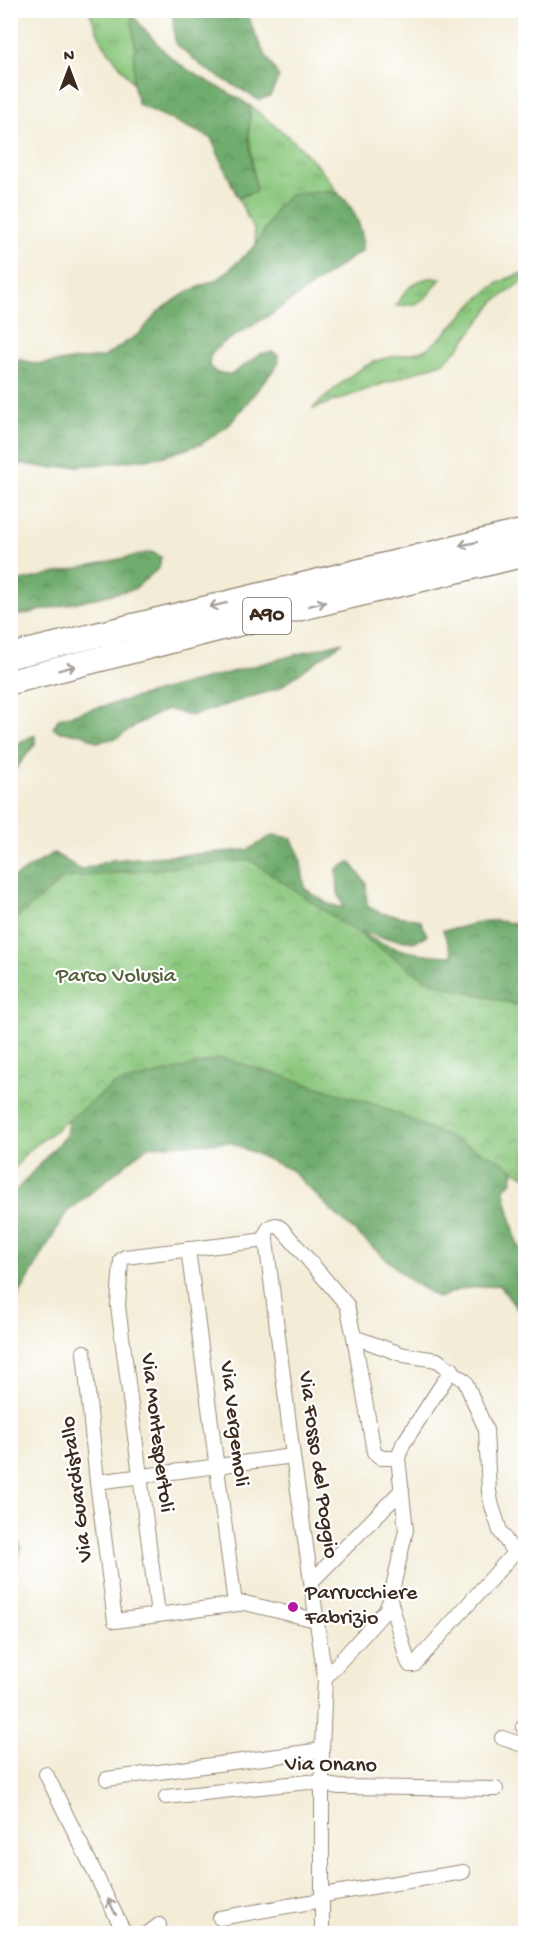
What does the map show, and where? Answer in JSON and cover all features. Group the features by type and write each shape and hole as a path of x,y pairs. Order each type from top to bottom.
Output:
{"highway":[{"name":"A90","path":"10,656 525,531"},
{"name":"A90","path":"10,682 284,612 525,554"}],"street":[{"path":"188,1249 266,1240 267,1231 274,1225 282,1229 347,1305 374,1452 383,1459 398,1458"},
{"name":"Via Fosso del Poggio","path":"266,1240 293,1456 325,1678 322,1750 322,1934"},
{"name":"Via Montespertoli","path":"158,1614 118,1306 118,1291 122,1258 188,1249"},
{"name":"Via Vergemoli","path":"188,1249 236,1604"},
{"path":"354,1337 404,1355 438,1360 466,1383 486,1430 489,1492 500,1531 520,1549 414,1665 408,1662 390,1600"},
{"name":"Via Guardistallo","path":"84,1352 97,1482 115,1621 158,1614"},
{"path":"325,1678 380,1619 390,1600 405,1534 398,1458 403,1444 452,1370"},
{"path":"97,1482 293,1456"},
{"path":"312,1581 402,1490"},
{"path":"158,1614 245,1603 316,1620"},
{"path":"502,1738 525,1746"},
{"path":"107,1779 322,1750"},
{"path":"46,1774 125,1934"},
{"name":"Via Onano","path":"166,1797 308,1782 339,1786 496,1789"},
{"path":"220,1918 464,1872"},
{"path":"147,1934 159,1925"}],"green space":[{"path":"89,11 128,11 134,24 133,83 102,42"},
{"path":"172,11 245,11 263,51 279,77 270,96 259,100 204,68 175,43"},
{"path":"131,14 174,60 250,106 249,138 256,191 238,198 211,138 138,104 133,83 135,46"},
{"path":"250,106 299,146 339,194 324,191 278,206 256,245 254,230 238,198 256,190 249,138"},
{"path":"324,191 338,194 349,204 360,228 363,250 270,315 221,344 210,356 209,366 217,373 232,374 260,354 273,352 278,355 279,363 229,425 201,444 161,457 49,468 11,462 11,358 39,364 104,357 139,334 159,311 187,292 220,278 256,245 278,206 290,194"},
{"path":"525,273 525,280 495,301 458,349 444,362 312,409 343,382 369,364 384,358 428,348 483,294 509,278"},
{"path":"429,278 441,278 423,300 412,305 396,306 410,288"},
{"path":"151,552 161,557 159,568 134,589 11,616 11,583"},
{"path":"343,642 279,688 191,716 167,709 117,738 97,742 83,734 61,732 53,728 59,718"},
{"path":"35,735 35,744 11,772 11,746"},
{"path":"273,835 291,838 300,856 305,889 328,904 344,908 338,892 337,869 350,862 366,883 367,906 380,913 420,920 427,935 414,942 379,937 361,931 382,943 405,951 453,956 443,930 492,921 509,923 525,929 525,1067 11,951 11,879 54,853 81,870 112,860 248,850"},
{"name":"Parco Volusia","path":"250,860 428,981 525,1007 525,1177 500,1160 377,1105 223,1058 113,1085 27,1152 11,1173 11,923 64,878"},
{"path":"196,1027 517,1160 511,1183 504,1188 516,1240 525,1257 525,1316 499,1285 460,1289 439,1298 412,1282 332,1211 291,1170 230,1142 148,1146 66,1213 11,1309 11,1196 66,1135 70,1104"},
{"path":"11,1517 21,1548 11,1589"}],"place":[{"name":"Parrucchiere Fabrizio","path":"293,1607"}]}
